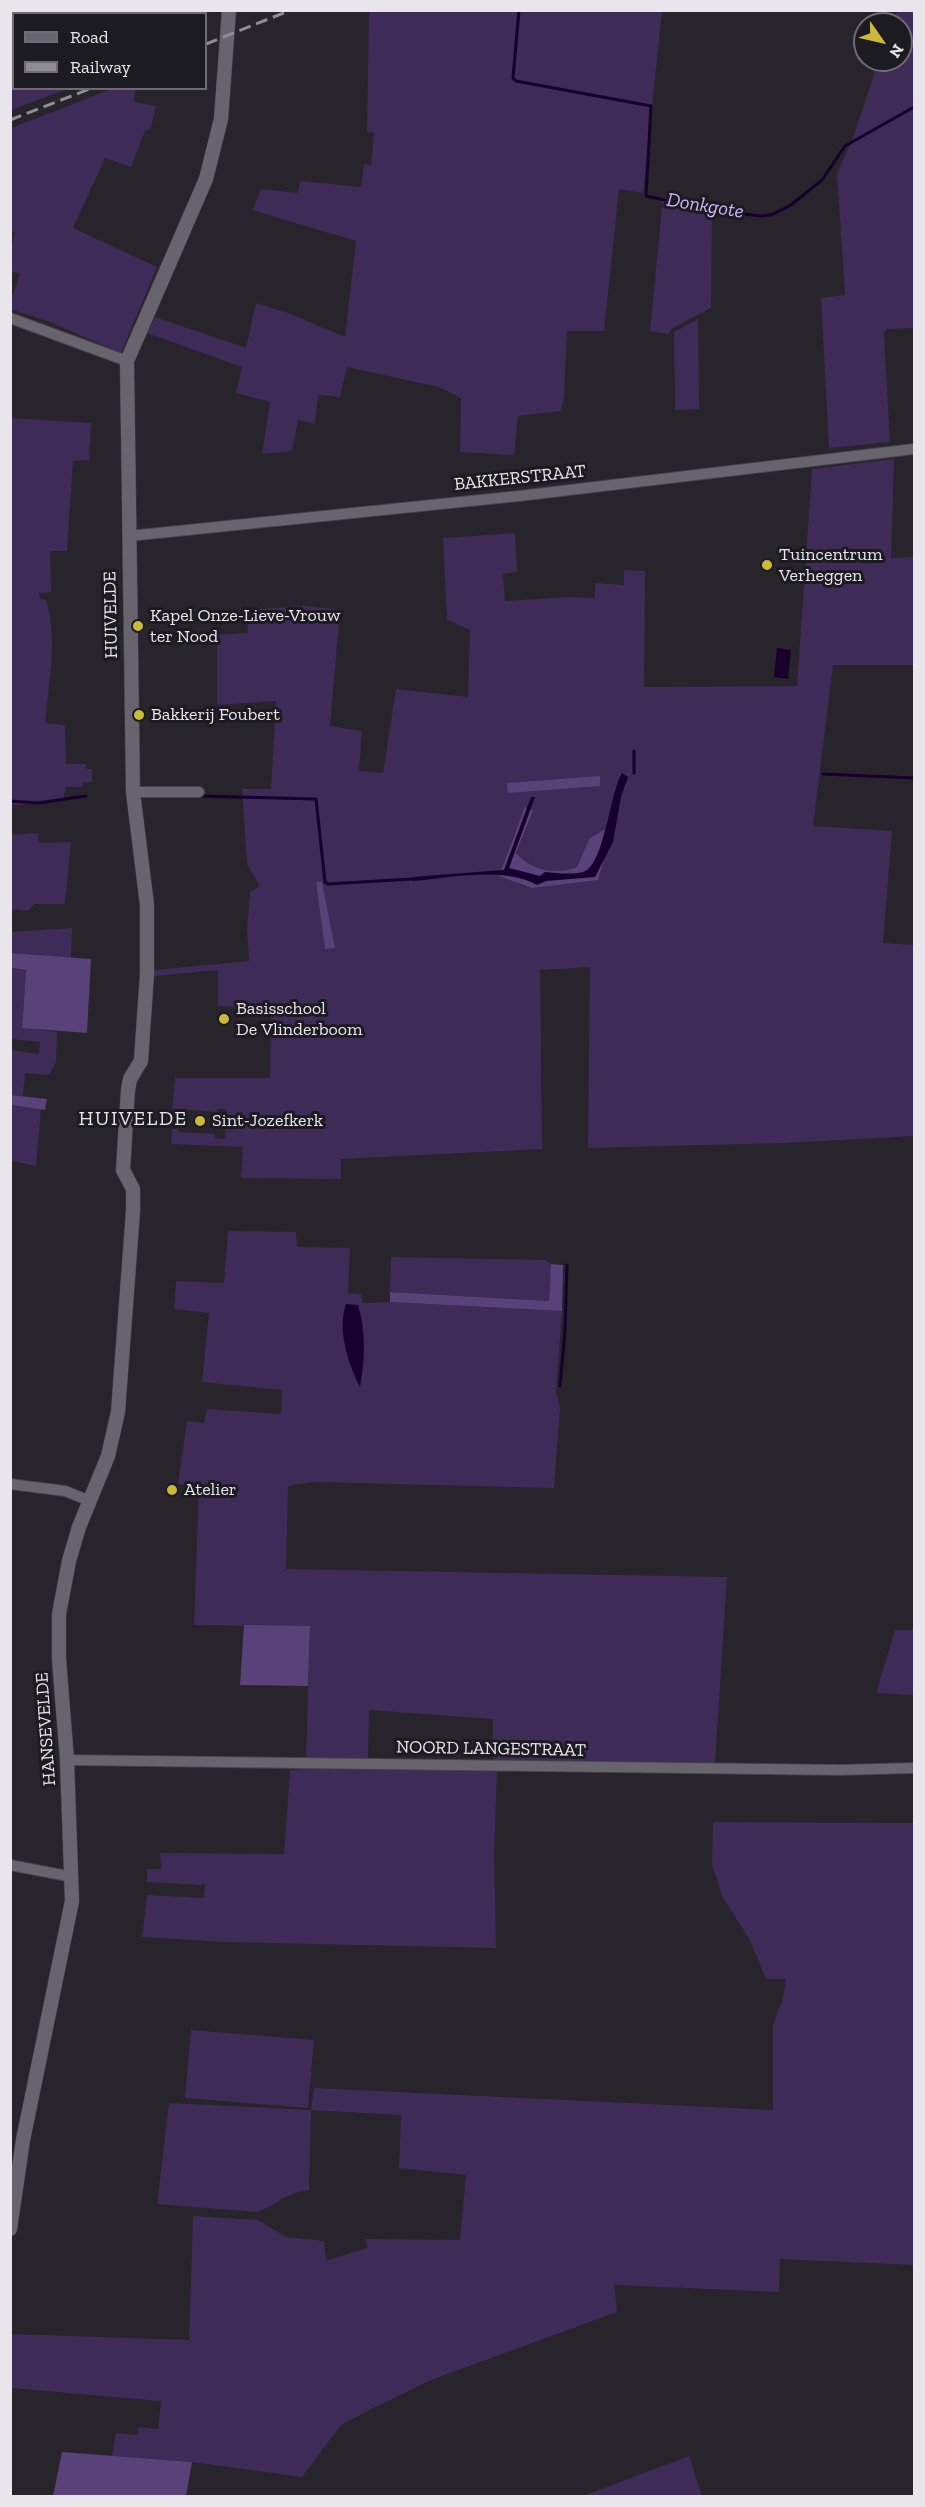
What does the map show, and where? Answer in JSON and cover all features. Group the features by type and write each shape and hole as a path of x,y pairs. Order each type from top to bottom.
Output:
{"street":[{"name":"HUIVELDE","path":"131,1230 133,1189 123,1170 128,1090 130,1079 141,1061 147,905 133,792 128,362 206,179 223,107 229,10"},
{"path":"10,318 128,362"},
{"name":"BAKKERSTRAAT","path":"129,536 519,496 915,449"},
{"path":"133,792 199,792"},
{"name":"HANSEVELDE","path":"10,2229 23,2140 69,1921 73,1877 59,1659 59,1614 69,1561 108,1456 118,1412 131,1230"},
{"path":"10,1484 65,1491 90,1501"},
{"name":"NOORD LANGESTRAAT","path":"67,1760 840,1770 915,1768"},
{"path":"10,1865 73,1877"}],"shaded area":[{"path":"11,10 172,10 172,12 12,12 12,90 64,90 11,110"},
{"path":"369,11 662,11 643,193 619,189 604,331 567,331 564,397 561,411 518,416 514,455 460,452 461,398 439,387 347,367 340,397 318,395 315,424 298,420 292,451 262,454 270,402 236,393 242,367 147,333 155,317 246,348 256,303 288,313 345,337 356,241 252,210 261,189 298,193 300,181 361,187 364,164 371,165 374,133 367,132"},
{"path":"914,11 914,328 887,329 884,333 890,442 829,448 821,298 845,295 837,174 853,138 875,72 913,72 913,12 897,12"},
{"path":"109,90 135,90 134,102 156,106 151,128 145,131 131,167 105,158 73,228 157,267 121,353 50,322 10,309 20,274 11,271 11,247 15,233 10,231 11,128"},
{"path":"663,197 712,209 711,308 671,329 669,334 650,331"},
{"path":"698,319 699,409 675,410 674,332"},
{"path":"10,418 91,423 89,460 73,461 67,551 50,551 51,592 39,593 40,599 46,600 50,615 52,645 45,723 65,725 66,764 86,764 86,769 92,769 92,782 83,782 83,787 66,787 63,799 19,805 10,804"},
{"path":"894,459 891,558 914,557 914,665 833,665 813,826 892,831 883,943 914,945 914,1136 785,1143 588,1148 590,967 540,970 542,1149 341,1159 341,1179 241,1178 243,1147 171,1144 172,1129 178,1129 179,1132 215,1134 215,1138 225,1139 227,1109 217,1109 217,1112 176,1109 172,1112 175,1078 270,1078 271,1016 259,1015 259,1008 218,1006 218,970 154,976 154,970 249,961 247,929 250,892 260,886 247,864 242,789 271,789 276,701 217,705 217,635 248,633 246,610 306,606 340,610 330,726 362,731 359,771 383,773 396,689 468,697 470,630 447,620 443,538 515,533 517,572 503,574 505,601 569,597 595,598 595,583 624,585 624,570 645,571 644,687 797,686 812,469","holes":["526,807 533,811 516,853 537,867 560,871 577,867 589,839 598,880 499,876","322,882 334,948 325,948 316,883"]},
{"path":"777,648 791,650 788,679 774,677"},
{"path":"622,773 628,777 621,797 613,842 595,877 546,881 537,885 524,879 493,875 413,881 412,877 504,870 531,797 535,797 509,868 540,876 545,872 569,874 583,872 590,867 596,857"},
{"path":"600,776 600,786 508,793 507,783"},
{"path":"525,807 533,811 516,853 529,864 544,870 560,871 577,867 589,839 610,826 610,837 598,880 532,888 499,876"},
{"path":"38,833 39,843 71,842 65,904 34,904 28,911 11,909 11,835"},
{"path":"316,882 322,882 335,948 325,949"},
{"path":"72,928 71,958 11,953 11,932"},
{"path":"11,953 91,959 87,1033 22,1028 26,970 11,968"},
{"path":"11,968 26,970 22,1027 57,1032 56,1062 49,1075 25,1073 23,1096 11,1095 10,1050 39,1054 40,1042 11,1039"},
{"path":"11,1095 47,1099 45,1110 11,1105"},
{"path":"11,1105 41,1109 36,1166 11,1161"},
{"path":"228,1231 296,1232 297,1247 350,1248 348,1293 361,1294 363,1303 390,1302 562,1311 556,1392 560,1408 554,1488 316,1482 291,1485 288,1487 286,1569 727,1577 715,1763 493,1760 493,1719 369,1710 368,1758 306,1758 310,1627 194,1625 199,1487 178,1484 187,1421 204,1423 207,1409 281,1414 282,1390 202,1382 209,1313 174,1309 176,1281 224,1283"},
{"path":"391,1257 546,1260 551,1264 549,1301 390,1292"},
{"path":"551,1264 563,1265 562,1311 390,1302 390,1292 549,1301"},
{"path":"346,1304 358,1305 362,1325 364,1356 360,1387 351,1368 343,1335"},
{"path":"244,1625 310,1626 308,1686 240,1685"},
{"path":"895,1630 914,1630 914,1695 876,1693"},
{"path":"306,1768 497,1769 494,1854 496,1948 225,1942 142,1937 147,1895 204,1898 205,1883 202,1885 147,1882 147,1869 161,1869 160,1853 284,1854 290,1770"},
{"path":"713,1822 914,1823 914,2265 780,2259 779,2292 614,2285 617,2312 431,2380 369,2410 341,2425 302,2477 192,2462 112,2456 116,2433 138,2435 139,2427 158,2429 161,2401 11,2388 11,2334 189,2340 193,2216 258,2220 286,2237 324,2241 326,2261 367,2248 366,2239 460,2240 466,2175 399,2168 401,2115 311,2110 314,2088 773,2110 773,2025 783,1998 786,1979 766,1979 750,1940 722,1896 712,1864"},
{"path":"191,2030 314,2040 308,2108 185,2098"},
{"path":"169,2103 311,2110 309,2190 287,2196 257,2212 157,2204"},
{"path":"62,2452 192,2462 186,2496 53,2496"},
{"path":"689,2456 702,2496 583,2496"}],"waterway":[{"name":"Donkgote","path":"519,10 513,78 516,81 651,106 646,196 713,210 760,216 771,215 791,205 822,180 845,146 914,107"},
{"path":"634,751 634,773"},
{"path":"823,774 914,778"},
{"path":"10,801 38,803 86,796"},
{"path":"200,796 316,799 325,882 328,884 412,879"},
{"path":"560,1386 567,1265"}],"railway":[{"path":"207,44 291,10"},
{"path":"10,120 87,90"}],"place":[{"name":"Tuincentrum Verheggen","path":"767,565"},
{"name":"Kapel Onze-Lieve-Vrouw ter Nood","path":"138,626"},
{"name":"Bakkerij Foubert","path":"139,715"},
{"name":"Basisschool De Vlinderboom","path":"224,1019"},
{"name":"Sint-Jozefkerk","path":"200,1121"},
{"name":"Atelier","path":"172,1490"}],"district":[{"name":"HUIVELDE","path":"133,1119"}]}
